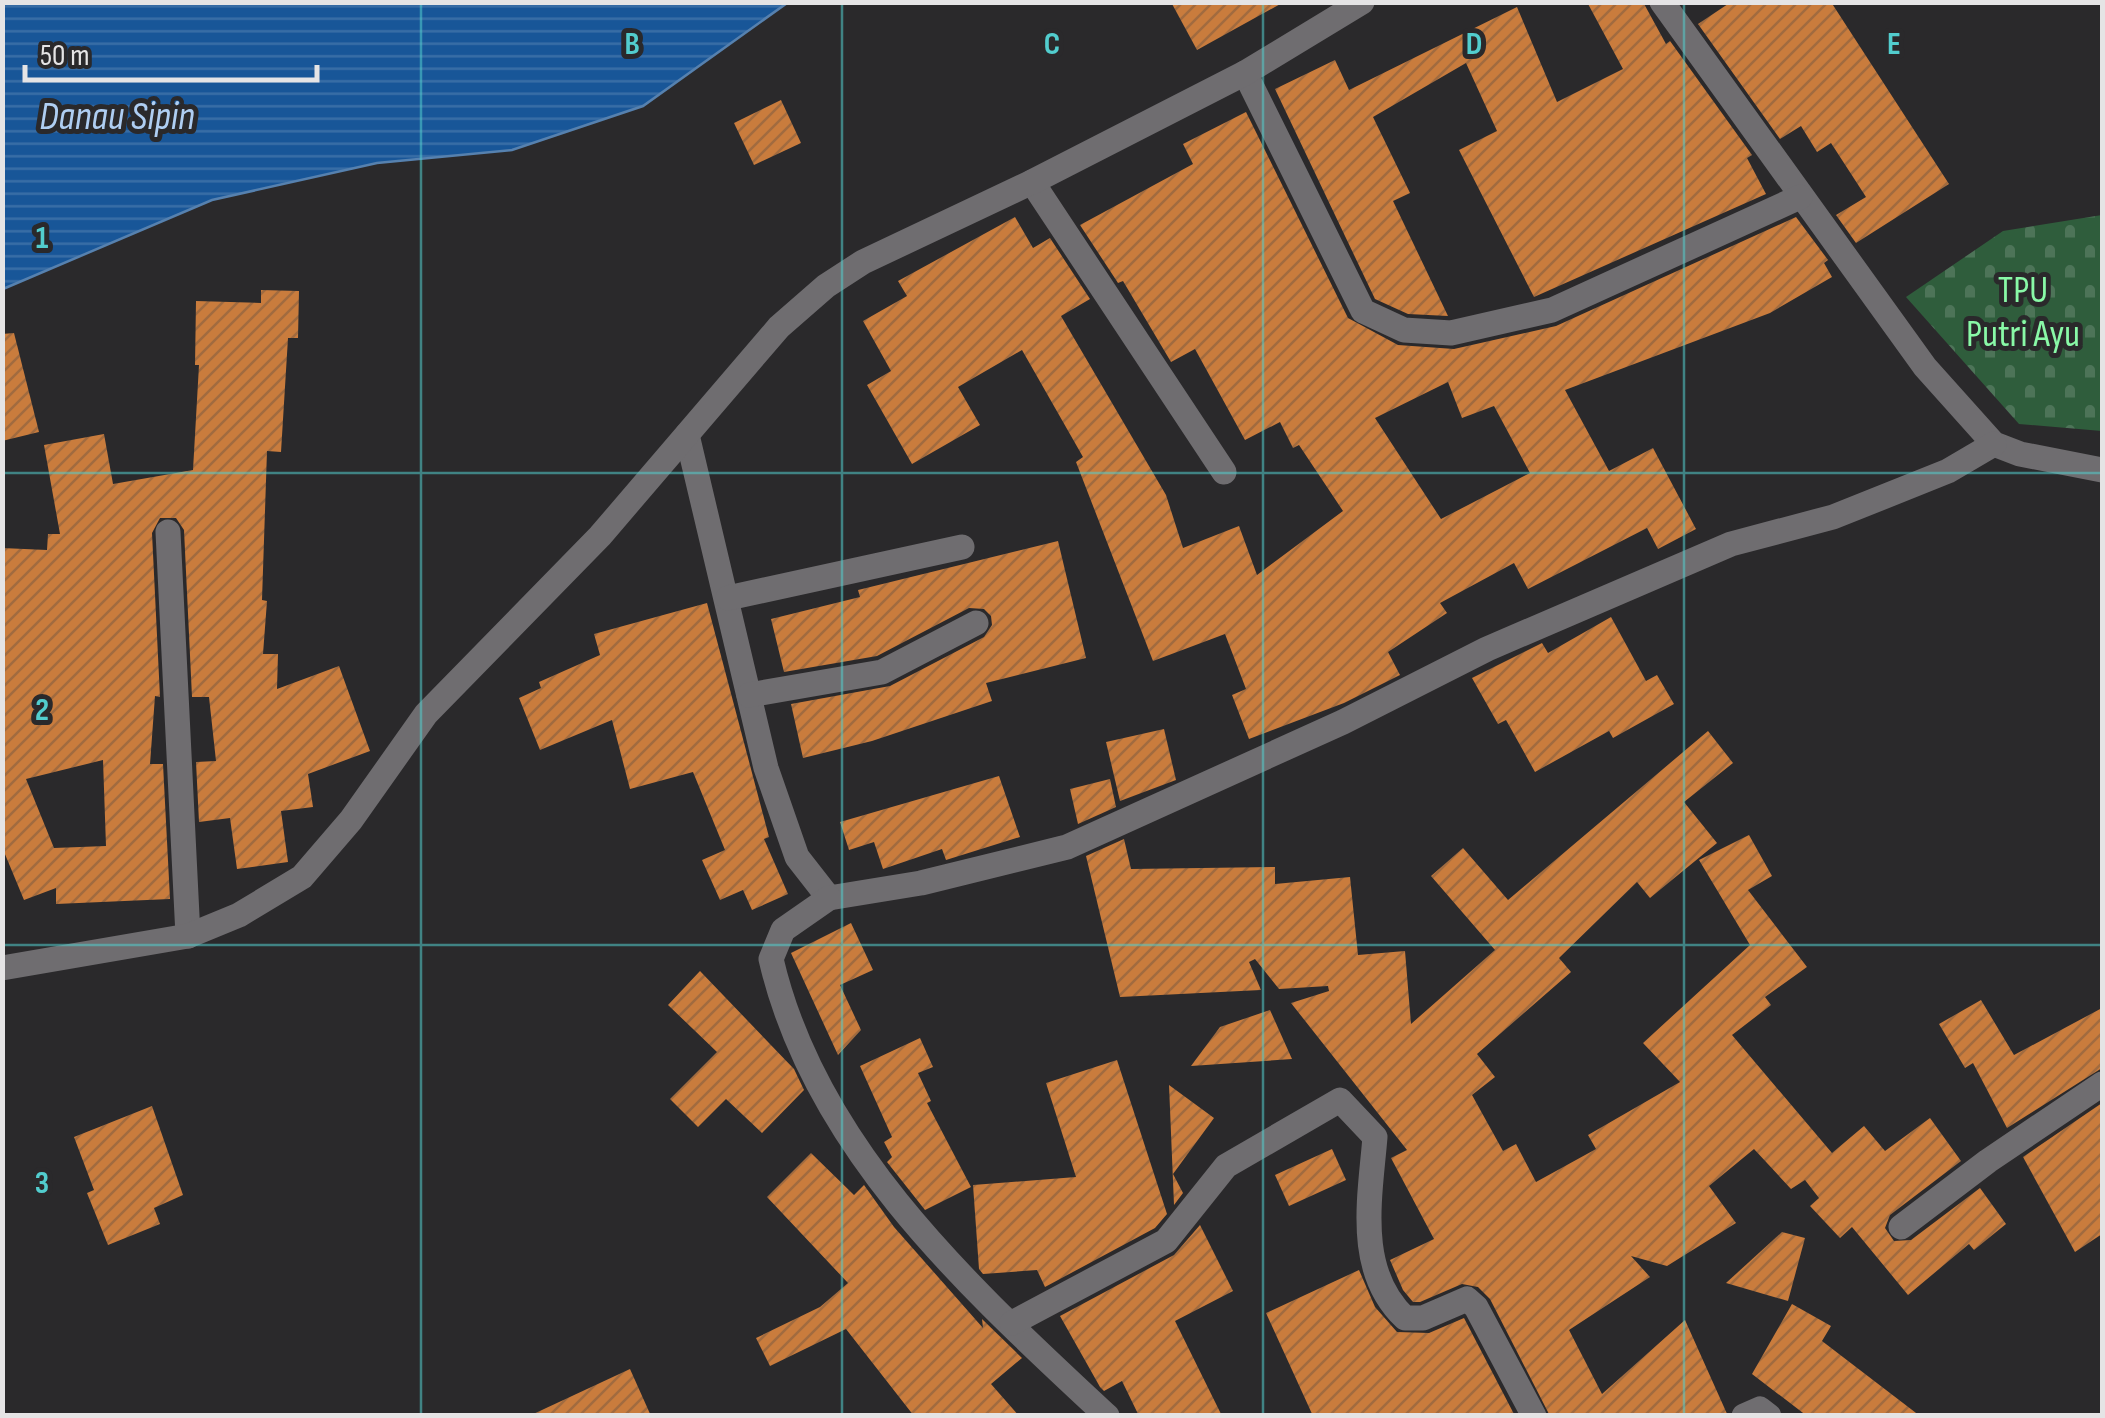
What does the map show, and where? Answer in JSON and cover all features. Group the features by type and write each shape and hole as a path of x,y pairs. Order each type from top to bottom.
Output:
{"street":[{"path":"2,968 188,936 239,914 302,876 351,820 426,714 600,536 779,327 826,286 863,262 1032,182 1245,72 1362,2"},
{"path":"1662,2 1926,367 1994,444 2020,454 2102,470"},
{"path":"1245,72 1363,310 1404,330 1451,333 1552,310 1800,197"},
{"path":"1032,182 1224,472"},
{"path":"687,435 766,768 797,857 829,898"},
{"path":"1107,1416 918,1230 876,1176 817,1084 772,959 783,930 829,898 921,883 1067,846 1522,634 1731,544 1834,516 1948,471 1994,444"},
{"path":"168,532 188,936"},
{"path":"728,598 962,547"},
{"path":"749,695 882,672 976,623"},
{"path":"1901,1228 1988,1161 2102,1084"},
{"path":"1012,1323 1166,1240 1226,1166 1340,1100 1375,1137 1368,1235 1375,1274 1396,1310 1405,1318 1422,1318 1467,1299 1476,1307 1534,1416"},
{"path":"1744,1416 1760,1409 1769,1416"}],"green space":[{"name":"TPU Putri Ayu","path":"2102,215 2102,431 2019,424 1906,297 2003,231"}],"water":[{"name":"Danau Sipin","path":"3,2 787,3 643,106 512,150 377,163 212,200 3,289"}],"building":[{"path":"1171,2 1284,2 1197,50"},
{"path":"1587,2 1643,2 1666,44 1670,41 1752,155 1747,158 1766,194 1534,297 1459,150 1497,131 1466,63 1373,117 1410,193 1393,201 1448,316 1408,314 1375,299 1275,89 1335,60 1349,90 1517,7 1557,102 1623,69"},
{"path":"1731,2 1831,2 1949,184 1856,243 1836,215 1866,197 1831,143 1817,152 1801,126 1780,139 1698,24"},
{"path":"781,100 801,143 754,165 734,123"},
{"path":"1246,112 1348,318 1398,345 1454,349 1556,326 1796,217 1828,260 1824,263 1832,277 1770,313 1565,390 1609,471 1653,448 1696,529 1658,549 1647,528 1528,589 1514,563 1440,603 1447,613 1388,652 1400,675 1344,703 1249,739 1232,695 1246,689 1225,634 1153,661 1076,462 1083,457 1022,350 958,387 980,425 912,464 867,385 891,371 863,321 907,296 898,281 1015,217 1033,248 1050,238 1090,299 1061,316 1166,495 1183,548 1239,526 1257,575 1343,511 1299,445 1293,448 1280,422 1245,440 1195,349 1171,362 1123,281 1118,283 1080,225 1193,164 1183,144","holes":["1448,382 1462,418 1494,406 1530,473 1441,519 1375,418"]},
{"path":"261,290 299,291 298,338 288,338 281,452 267,451 263,654 278,654 277,689 339,666 370,751 308,774 313,807 281,811 288,862 237,869 230,818 199,822 196,762 216,761 209,697 192,697 184,530 176,518 160,518 152,533 160,697 155,696 150,764 163,764 170,899 56,904 56,888 24,900 2,847 2,548 47,550 48,534 60,534 44,445 104,434 113,484 193,470 199,365 195,365 196,301 261,303","holes":["103,760 106,846 54,848 26,779"]},
{"path":"14,333 39,432 2,441 2,334"},
{"path":"1058,541 1086,658 986,683 992,701 872,741 803,758 791,704 890,686 984,637 992,625 991,616 984,609 969,608 877,656 784,672 771,619 860,597 858,590"},
{"path":"707,603 769,837 764,839 788,894 752,910 743,890 720,900 702,860 725,850 693,772 630,789 612,720 540,750 519,698 541,688 539,682 600,655 594,634"},
{"path":"1611,617 1646,681 1657,675 1674,704 1613,738 1609,731 1535,772 1506,720 1498,724 1472,678 1542,643 1548,653"},
{"path":"1164,729 1176,780 1120,801 1106,742"},
{"path":"1708,731 1733,763 1684,802 1717,843 1650,898 1637,882 1559,958 1571,972 1477,1054 1495,1077 1472,1095 1503,1151 1516,1144 1536,1182 1596,1149 1588,1135 1680,1082 1643,1043 1750,945 1699,860 1749,835 1772,876 1748,890 1807,967 1765,997 1771,1005 1732,1035 1832,1153 1864,1126 1885,1151 1930,1118 1961,1161 1890,1215 1885,1228 1894,1241 1911,1240 1980,1188 2006,1224 1974,1250 1969,1244 1908,1295 1852,1227 1840,1238 1810,1206 1819,1198 1805,1180 1791,1189 1754,1149 1709,1186 1736,1223 1667,1266 1631,1256 1650,1277 1569,1330 1602,1394 1685,1320 1728,1416 1550,1416 1490,1299 1478,1287 1462,1284 1420,1302 1413,1302 1403,1290 1390,1260 1434,1239 1391,1158 1407,1150 1291,1003 1329,991 1328,986 1279,989 1255,959 1249,962 1261,990 1120,997 1086,856 1124,839 1131,869 1275,867 1275,884 1350,877 1358,955 1405,951 1411,1024 1495,950 1431,876 1463,848 1508,900"},
{"path":"999,776 1020,837 946,860 942,849 883,869 874,842 849,850 840,822"},
{"path":"1110,779 1116,807 1078,824 1070,789"},
{"path":"851,923 873,970 840,985 861,1030 838,1055 791,953"},
{"path":"700,971 794,1069 804,1090 762,1133 726,1099 698,1127 670,1099 717,1052 668,1005"},
{"path":"1981,1000 2014,1055 2102,1008 2102,1068 2007,1128 1973,1063 1965,1068 1939,1024"},
{"path":"1270,1010 1292,1059 1191,1066 1220,1027"},
{"path":"920,1038 933,1067 918,1073 931,1101 927,1103 971,1187 925,1210 887,1162 892,1157 884,1142 892,1137 860,1066"},
{"path":"1117,1060 1167,1214 1155,1228 1045,1287 1037,1270 983,1274 979,1269 973,1185 1076,1177 1046,1083"},
{"path":"1169,1085 1214,1118 1173,1174 1183,1193 1174,1205"},
{"path":"2102,1103 2102,1234 2075,1252 2023,1157"},
{"path":"152,1106 183,1195 154,1208 160,1224 108,1245 87,1193 94,1190 74,1137"},
{"path":"1332,1149 1346,1180 1289,1206 1275,1175"},
{"path":"811,1153 854,1195 864,1185 894,1227 983,1328 982,1319 1022,1358 991,1384 1019,1416 914,1416 846,1329 770,1366 756,1338 820,1307 848,1283 767,1197"},
{"path":"1200,1225 1233,1291 1175,1321 1222,1416 1139,1416 1122,1381 1104,1391 1100,1387 1060,1316 1174,1255"},
{"path":"1782,1232 1805,1238 1788,1301 1726,1283"},
{"path":"1359,1270 1375,1307 1397,1332 1429,1333 1464,1318 1515,1416 1313,1416 1266,1313"},
{"path":"1792,1304 1831,1326 1822,1341 1920,1416 1807,1416 1752,1374"},
{"path":"630,1369 651,1416 529,1416"}]}
